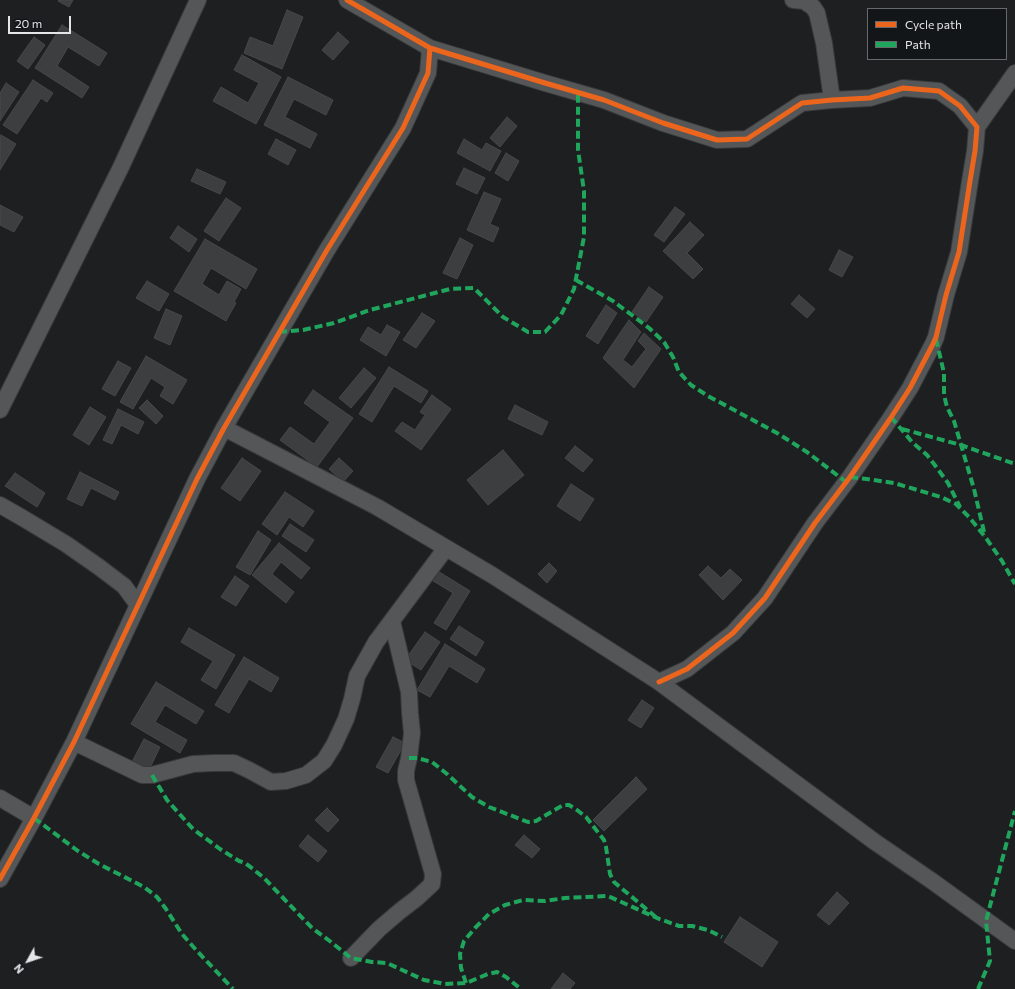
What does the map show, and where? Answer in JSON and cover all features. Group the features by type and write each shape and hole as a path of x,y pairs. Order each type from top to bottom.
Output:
{"street":[{"path":"0,410 121,167 198,0"},
{"path":"347,0 430,48 545,84 604,100 663,124 717,140 747,139 802,103 870,98 903,88 939,91 960,106 977,127"},
{"path":"793,0 804,1 817,13 824,43 832,100"},
{"path":"0,879 74,742 197,479 224,428 327,250 403,128 428,73 430,48"},
{"path":"658,682 687,669 734,633 765,598 815,524 886,426 910,388 934,344 946,295 959,252 975,151 977,127 1015,74"},
{"path":"224,428 377,507 492,575 658,682 875,842 932,881 1015,942"},
{"path":"0,505 66,544 88,559 124,586 138,605"},
{"path":"74,742 142,775 152,775 193,764 234,763 271,782 286,781 306,775 324,761 334,745 346,719 357,676 376,642 446,548"},
{"path":"351,958 379,930 432,884 433,874 430,860 406,780 406,770 412,733 409,692 392,621"},
{"path":"0,798 34,818"}],"building":[{"path":"73,0 69,7 58,1"},
{"path":"287,10 303,17 282,69 244,53 250,37 273,46"},
{"path":"62,25 107,53 99,66 68,47 57,66 89,87 82,98 35,68"},
{"path":"338,32 349,42 333,60 322,50"},
{"path":"34,37 45,45 28,69 17,61"},
{"path":"242,55 281,77 256,124 213,101 221,87 248,103 259,83 234,70"},
{"path":"288,77 333,100 326,115 294,99 285,117 317,134 310,148 264,125"},
{"path":"33,80 53,93 47,102 41,98 17,134 3,125"},
{"path":"6,83 19,92 0,121 0,93"},
{"path":"507,117 517,126 500,147 490,138"},
{"path":"1,135 16,144 0,170 0,137"},
{"path":"276,139 296,150 288,165 268,154"},
{"path":"464,139 482,150 486,143 501,151 490,171 457,153"},
{"path":"506,153 519,161 508,181 495,173"},
{"path":"464,168 485,178 477,194 456,184"},
{"path":"197,169 226,182 220,194 191,181"},
{"path":"484,192 501,199 490,224 499,228 493,242 467,230"},
{"path":"226,198 241,208 219,241 204,231"},
{"path":"0,205 23,217 14,232 0,225"},
{"path":"675,207 685,214 664,242 654,235"},
{"path":"690,222 704,235 687,253 703,269 693,279 663,251"},
{"path":"178,226 197,239 189,252 170,238"},
{"path":"460,238 473,245 457,279 443,273"},
{"path":"205,239 257,269 246,289 211,268 202,284 219,295 227,281 241,289 234,302 236,303 226,321 174,291"},
{"path":"839,250 853,257 842,277 829,270"},
{"path":"147,281 169,294 159,311 136,298"},
{"path":"649,287 663,297 646,322 632,312"},
{"path":"799,295 815,309 807,318 791,304"},
{"path":"606,305 617,313 598,344 586,336"},
{"path":"166,309 182,316 170,345 154,338"},
{"path":"422,313 435,321 416,348 403,340"},
{"path":"629,320 641,332 623,360 632,367 646,349 638,341 644,333 661,349 634,388 603,358"},
{"path":"387,325 400,332 386,356 360,340 368,327 381,335"},
{"path":"146,356 187,380 173,404 160,396 165,387 151,378 133,409 120,402"},
{"path":"118,361 131,368 115,396 102,389"},
{"path":"389,367 428,391 421,403 394,386 372,422 359,414"},
{"path":"364,368 376,378 351,408 339,398"},
{"path":"313,390 353,418 317,467 280,440 290,427 314,444 330,422 304,403"},
{"path":"432,395 451,409 421,450 395,431 402,422 415,430 425,415 420,412"},
{"path":"147,400 163,416 156,424 139,408"},
{"path":"515,405 548,422 542,435 508,419"},
{"path":"90,407 106,417 89,445 73,435"},
{"path":"118,409 144,422 138,434 121,425 112,444 103,440"},
{"path":"575,446 593,460 583,472 565,458"},
{"path":"503,450 524,475 488,505 467,480"},
{"path":"242,458 261,471 240,501 221,488"},
{"path":"339,458 353,471 343,482 329,469"},
{"path":"80,472 119,492 115,500 91,488 82,506 67,499"},
{"path":"15,473 45,493 37,507 5,486"},
{"path":"571,484 594,499 580,521 557,506"},
{"path":"285,492 314,511 303,527 289,517 277,535 262,524"},
{"path":"290,524 314,540 306,552 282,536"},
{"path":"258,531 271,540 250,575 236,567"},
{"path":"279,543 310,568 301,579 281,562 272,574 294,592 286,603 252,575"},
{"path":"549,563 557,571 547,583 538,574"},
{"path":"708,566 721,578 730,569 742,580 723,600 699,575"},
{"path":"436,570 470,591 446,630 434,623 453,593 430,579"},
{"path":"235,576 249,586 236,606 221,597"},
{"path":"459,626 484,642 476,656 450,639"},
{"path":"189,628 235,655 216,689 201,680 213,661 181,642"},
{"path":"425,632 440,642 421,670 405,660"},
{"path":"445,644 485,669 477,683 449,666 430,697 417,690"},
{"path":"244,657 279,678 271,692 249,679 229,713 215,705"},
{"path":"156,682 204,711 196,724 165,705 155,722 187,740 180,753 131,724"},
{"path":"642,700 654,708 641,728 628,720"},
{"path":"393,737 405,743 388,773 376,767"},
{"path":"144,739 160,747 149,770 132,762"},
{"path":"636,777 647,789 604,831 593,820"},
{"path":"327,808 339,820 328,832 315,820"},
{"path":"308,835 327,851 318,862 299,846"},
{"path":"524,835 540,849 532,858 515,845"},
{"path":"837,892 849,903 829,925 817,915"},
{"path":"740,917 778,942 762,967 724,942"},
{"path":"563,973 575,983 570,989 551,989"}],"marked path":[{"path":"279,332 303,330 334,323 370,310 450,289 474,288 503,317 528,332 545,332 561,315 574,289 584,237 584,191 578,150 578,93"},
{"path":"576,280 613,301 649,328 664,342 673,357 679,372 691,385 708,396 777,433 807,452 846,482"},
{"path":"936,339 944,373 944,395 947,407 954,421 974,489 985,536"},
{"path":"891,417 912,442 927,455 934,464 948,483 960,507"},
{"path":"902,429 961,445 1015,464"},
{"path":"850,477 894,483 941,497 956,504 986,538 1002,561 1015,584"},
{"path":"409,758 417,758 432,762 472,797 489,807 528,822 536,821 563,805 569,805 577,810 586,817 604,840 610,874 614,882 657,918"},
{"path":"152,775 167,800 193,829 220,849 253,869 264,878 312,928 351,958 387,963 424,980 445,984 466,983 497,972 521,989"},
{"path":"978,989 990,961 986,921 1015,811"},
{"path":"34,818 78,851 99,864 144,887 157,897 182,934 233,989"},
{"path":"466,983 461,968 460,954 464,941 489,914 505,905 523,900 545,901 565,898 608,896 679,926 692,926 708,930 722,937"}],"cycle path":[{"path":"0,879 74,742 197,479 224,428 327,250 403,128 428,73 430,48 347,0"},
{"path":"430,48 604,100 663,123 717,140 747,139 802,103 870,98 903,88 939,91 960,106 977,127 975,151 959,252 946,295 936,337 910,388 850,477 815,523 765,598 733,633 687,669 659,682"}]}
